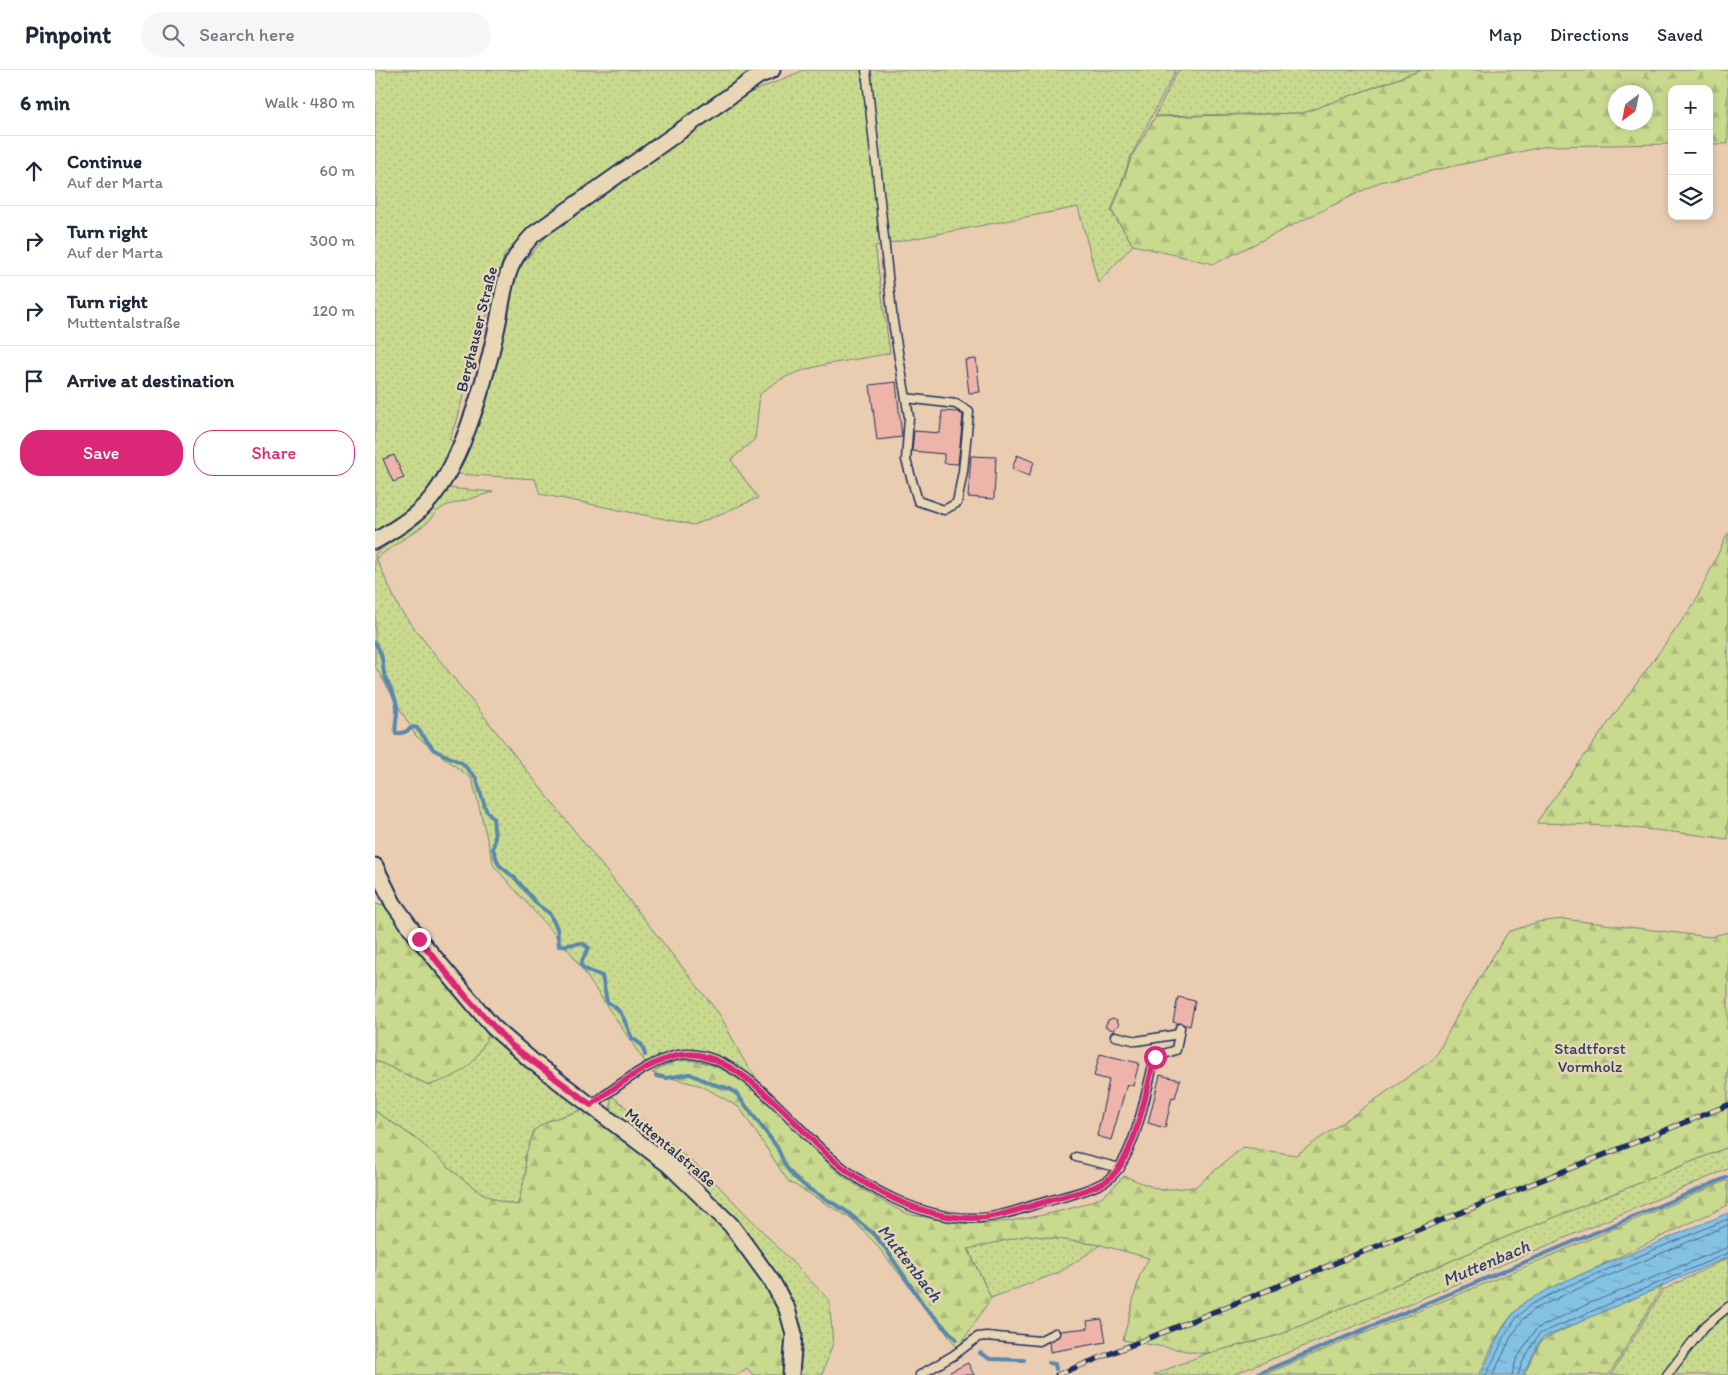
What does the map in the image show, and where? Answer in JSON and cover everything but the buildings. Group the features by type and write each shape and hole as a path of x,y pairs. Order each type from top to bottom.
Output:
{"street":[{"name":"Berghauser Straße","path":"375,541 420,511 445,479 485,376 497,328 504,284 510,264 519,249 534,234 566,211 758,76 772,70"},
{"name":"Muttentalstraße","path":"375,866 393,903 448,976 493,1027 532,1062 591,1105 691,1185 713,1206 748,1247 781,1296 791,1319 794,1348 791,1375"},
{"path":"375,892 393,903"}],"lane":[{"path":"866,70 893,322 909,417 906,460 918,501 944,510 957,503 963,471 969,412 956,404 906,398"},
{"path":"591,1105 634,1075 669,1058 689,1054 708,1058 734,1070 757,1086 829,1156 868,1184 917,1208 961,1217 991,1216 1094,1186 1105,1181 1120,1168 1131,1146 1155,1057 1175,1050 1180,1031 1137,1041 1115,1036"},
{"path":"1076,1156 1120,1168"},
{"path":"1667,1375 1704,1327 1728,1307"},
{"path":"920,1375 954,1356 978,1337 986,1336 1039,1341 1055,1332"}],"green space":[{"path":"375,70 754,70 734,82 505,253 449,439 454,442 439,474 423,496 404,514 375,534"},
{"path":"804,70 1176,70 1131,156 1111,211 1133,245 1098,283 1078,207 875,246 890,353 804,370 773,384 760,394 755,439 731,460 758,498 694,525 540,494 535,479 458,474 485,408 497,361 512,276 554,228 745,95"},
{"path":"1178,70 1421,70 1303,113 1155,116"},
{"path":"1422,70 1728,70 1728,144 1713,144 1713,85 1668,85 1668,144 1547,146 1380,182 1214,264 1133,245 1112,211 1132,156 1155,117 1303,113"},
{"path":"447,488 493,492 445,506 436,512 427,523 376,558 400,610 720,1015 744,1061 761,1084 732,1063 707,1052 680,1052 664,1055 645,1062 571,953 494,866 472,779 416,736 375,666 375,554 414,524"},
{"path":"1728,533 1728,839 1632,828 1536,823 1694,604"},
{"path":"375,904 388,907 491,1030 474,1060 461,1072 442,1081 429,1085 375,1060"},
{"name":"Stadtforst Vormholz","path":"1563,919 1710,937 1728,932 1728,1147 1506,1237 1279,1335 1205,1354 1123,1340 1140,1274 1149,1258 1101,1245 1029,1235 968,1249 991,1298 958,1348 875,1243 852,1219 788,1181 740,1108 702,1086 652,1073 677,1061 702,1062 728,1073 753,1090 838,1172 869,1194 903,1212 962,1223 985,1223 1022,1219 1062,1211 1091,1202 1106,1194 1124,1176 1160,1190 1195,1187 1243,1147 1296,1155 1435,1058 1460,1010 1508,932 1538,922"},
{"path":"491,1030 588,1108 548,1121 525,1157 526,1172 518,1205 505,1203 471,1186 418,1140 375,1111 375,1060 429,1085"},
{"path":"611,1095 707,1174 829,1300 833,1343 822,1375 797,1375 803,1348 801,1324 785,1288 759,1253 620,1121 611,1110"},
{"path":"588,1108 688,1188 744,1251 782,1310 789,1334 786,1375 753,1375 747,1368 736,1375 375,1375 375,1111 418,1140 470,1185 492,1198 518,1205 526,1172 525,1157 534,1130 548,1121"},
{"path":"1728,1147 1728,1169 1390,1312 1232,1375 1153,1375 1205,1354 1279,1335 1506,1237"},
{"path":"1728,1180 1728,1205 1526,1301 1504,1326 1479,1375 1263,1375 1503,1276"},
{"path":"1029,1235 1101,1245 1060,1272 991,1298 968,1248"},
{"path":"1728,1258 1728,1375 1611,1375 1663,1290"},
{"path":"1663,1286 1609,1375 1524,1375 1541,1341 1592,1316"}],"water":[{"path":"1728,1213 1728,1257 1541,1339 1523,1375 1481,1375 1501,1331 1513,1314 1526,1301 1563,1282"}],"waterway":[{"name":"Muttenbach","path":"375,643 381,654 385,677 396,702 396,734 405,732 413,727 417,728 434,750 462,763 476,778 486,810 493,818 495,838 493,849 499,865 516,879 538,905 549,913 557,928 559,946 582,943 589,948 582,960 582,967 602,976 607,1002 617,1008 632,1038 642,1045 645,1055"},
{"name":"Muttenbach","path":"656,1076 666,1078 690,1074 712,1084 730,1089 737,1094 777,1147 786,1167 793,1176 809,1189 846,1211 874,1234 925,1307 956,1339"},
{"name":"Muttenbach","path":"1255,1375 1728,1177"},
{"name":"Muttenbach","path":"980,1353 990,1359 1024,1360"},
{"name":"Muttenbach","path":"1049,1363 1055,1364 1056,1369"}],"railway":[{"path":"1057,1375 1728,1105"}],"route":[{"path":"419,939 448,976 511,1045 591,1105 618,1085 657,1063 678,1055 699,1055 722,1063 757,1086 829,1156 868,1184 917,1208 946,1215 972,1218 991,1216 1094,1186 1113,1175 1120,1168 1131,1146 1155,1057"}]}
